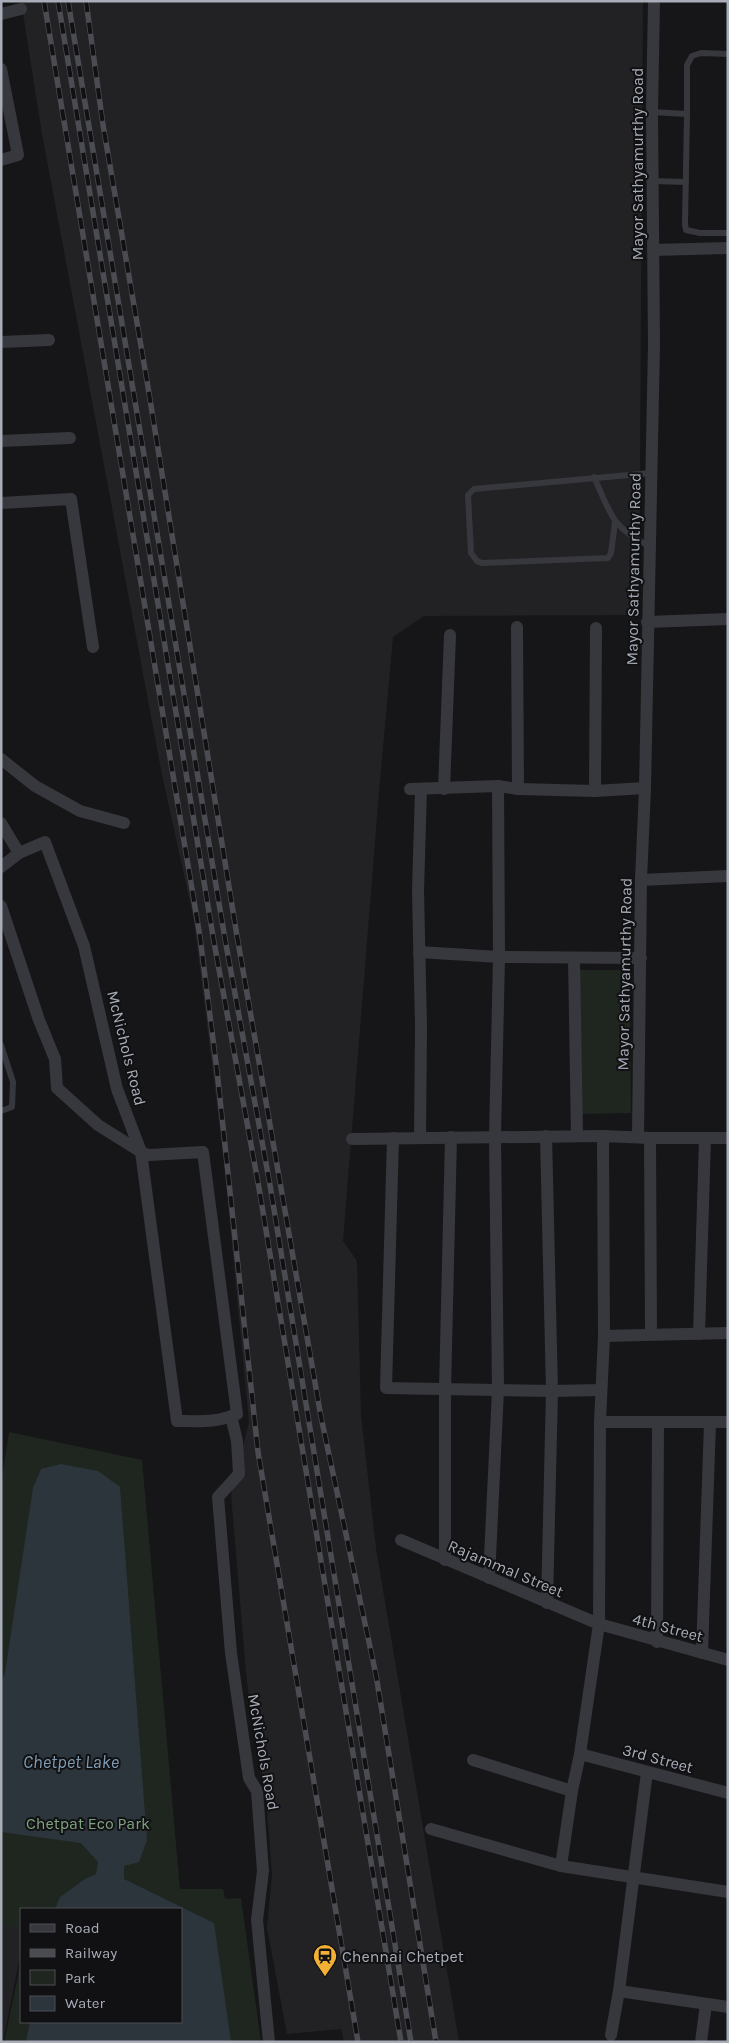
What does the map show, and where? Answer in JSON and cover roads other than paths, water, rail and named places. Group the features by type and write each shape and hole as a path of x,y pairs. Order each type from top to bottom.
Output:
{"street":[{"name":"Mayor Sathyamurthy Road","path":"651,1334 644,1138 641,880 645,788 654,345 652,112 654,1"},
{"path":"1,14 20,9"},
{"path":"1,69 18,155 1,160"},
{"path":"653,250 728,248"},
{"path":"1,342 49,340"},
{"path":"1,441 70,438"},
{"path":"1,503 71,499 92,647"},
{"path":"647,622 728,619"},
{"path":"517,627 518,789"},
{"path":"595,791 596,628"},
{"path":"444,789 450,635"},
{"path":"1,759 35,786 80,811 124,823"},
{"path":"420,1138 416,789 498,786 518,789 595,791 645,788"},
{"path":"489,1578 498,1390 495,1136 499,958 498,786"},
{"path":"1,823 19,854"},
{"name":"McNichols Road","path":"1,867 19,854 45,842 84,946 117,1089 141,1152"},
{"path":"641,880 728,876"},
{"path":"1,906 55,1059 57,1088 98,1125 141,1152 149,1155 203,1152 237,1414 218,1421 177,1422 141,1152"},
{"path":"419,952 499,958 641,958"},
{"path":"574,958 577,1136"},
{"path":"352,1139 495,1136 728,1138"},
{"path":"546,1136 552,1391 547,1603"},
{"path":"561,1866 599,1624 600,1422 604,1336 603,1136"},
{"path":"445,1560 445,1390 450,1137"},
{"path":"393,1138 386,1388 601,1390"},
{"path":"698,1334 705,1139"},
{"path":"604,1336 728,1333"},
{"name":"McNichols Road","path":"231,1416 237,1442 239,1474 218,1497 232,1653 249,1778 257,1791 263,1871 256,1920 269,2042"},
{"path":"600,1422 728,1422"},
{"path":"657,1642 658,1422"},
{"path":"702,1653 710,1423"},
{"name":"Rajammal Street","path":"401,1540 599,1624"},
{"name":"4th Street","path":"599,1624 657,1642 728,1660"},
{"name":"3rd Street","path":"580,1754 728,1794"},
{"path":"473,1760 572,1791"},
{"path":"612,2034 647,1772"},
{"path":"431,1829 561,1866 728,1892"},
{"path":"619,1991 728,2007"},
{"path":"701,2042 706,2004"}],"lane":[{"path":"728,54 692,56 687,65 684,224 686,230 700,233 728,233"},
{"path":"652,112 687,114"},
{"path":"652,181 686,182"},
{"path":"614,522 611,553 608,558 482,563 477,561 471,553 468,496 470,491 474,489 651,473"},
{"path":"594,478 614,522 632,537 649,546"},
{"path":"1,1045 13,1082 12,1107 1,1112"}],"water":[{"name":"Chetpet Lake","path":"61,1464 98,1471 120,1487 147,1840 139,1862 124,1866 124,1879 214,1923 231,2042 26,2042 30,2023 182,2023 182,1908 55,1908 60,1897 85,1879 96,1874 98,1862 81,1843 1,1832 1,1682 5,1673 33,1488 41,1469"}],"railway":[{"path":"44,1 200,937 217,1071 258,1452 358,2042"},
{"path":"58,1 214,942 259,1188 401,2042"},
{"path":"68,1 225,939 270,1185 411,2042"},
{"path":"86,1 103,125 147,381 237,936 321,1417 376,1675 436,2042"}],"place":[{"name":"Chennai Chetpet","path":"325,1977"}],"park label":[{"name":"Chetpat Eco Park","path":"88,1823"}]}
